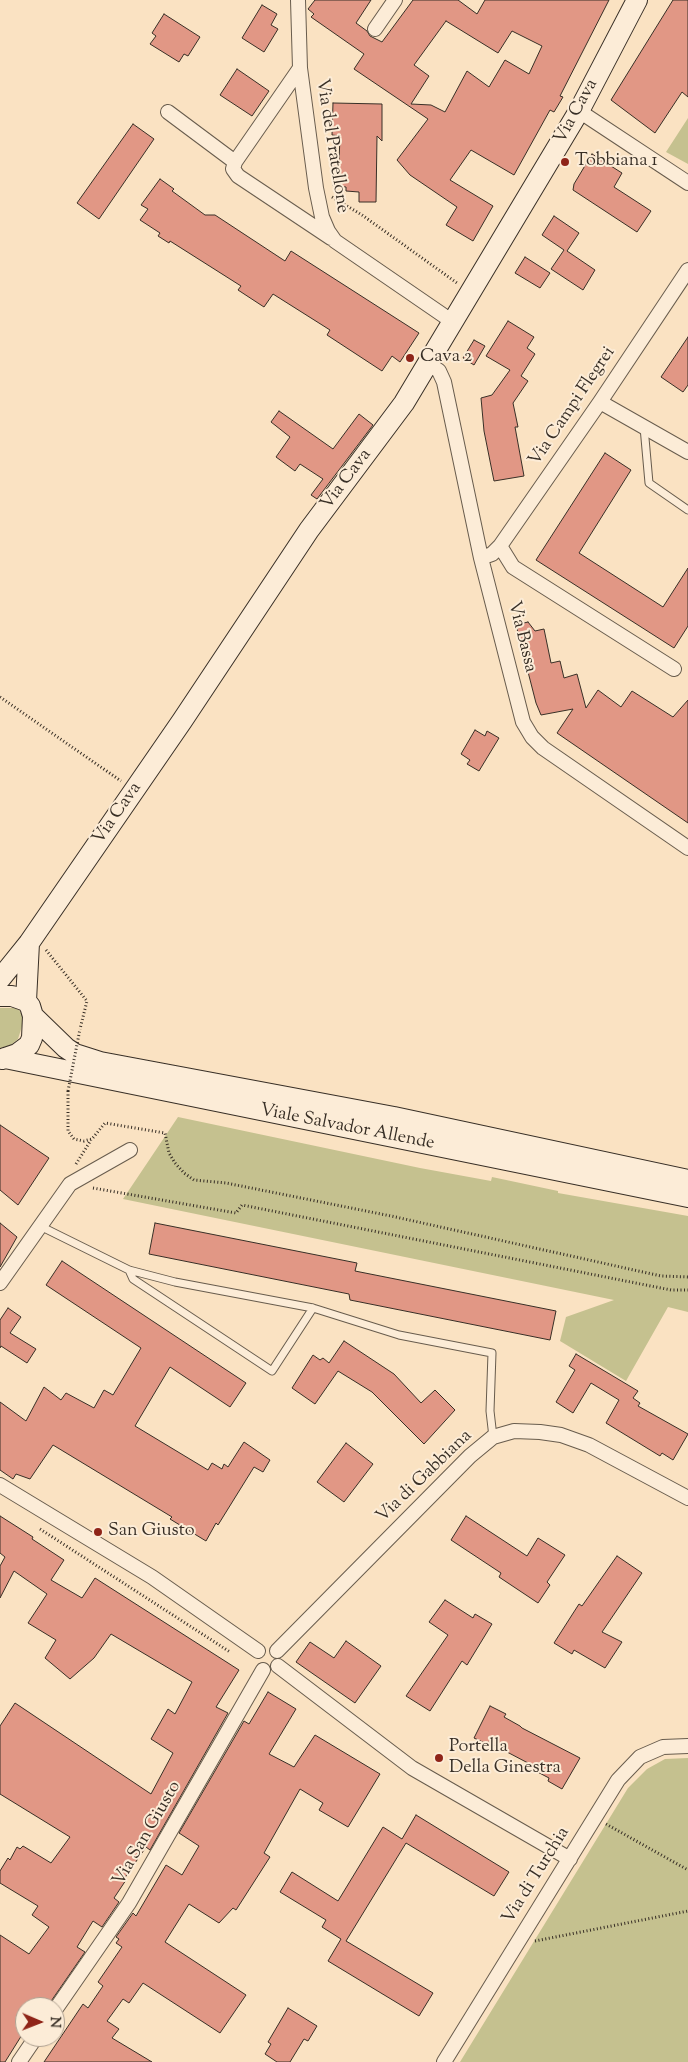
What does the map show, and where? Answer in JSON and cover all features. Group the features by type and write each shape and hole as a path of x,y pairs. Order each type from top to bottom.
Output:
{"main road":[{"name":"Via Cava","path":"0,979 29,943 309,530 404,403 579,111 637,0"},
{"path":"3,1059 24,1050 32,1038 29,1008 29,943"},
{"path":"0,996 12,996 29,1008"},
{"name":"Viale Salvador Allende","path":"29,1008 66,1048 75,1054 100,1062 394,1117 688,1180"},
{"name":"Viale Salvador Allende","path":"3,1059 688,1197"}],"street":[{"name":"Via del Pratellone","path":"298,0 300,68 316,188 322,217 328,232 335,241 453,322"},
{"path":"375,29 392,1"},
{"path":"300,68 236,162 234,170 238,176 335,241"},
{"path":"579,111 688,183"},
{"path":"168,112 236,162"},
{"name":"Via Campi Flegrei","path":"481,558 492,554 500,546 600,402 688,270"},
{"name":"Via Bassa","path":"428,363 439,371 444,382 481,558 523,722 532,737 543,748 688,848"},
{"path":"600,402 688,452"},
{"path":"500,546 513,566 674,669"},
{"path":"0,1283 70,1184 130,1150"},
{"name":"Via di Gabbiana","path":"277,1651 470,1456 493,1437 514,1431 561,1435 588,1445 688,1498"},
{"path":"0,1485 152,1577 258,1651"},
{"path":"267,1647 277,1651 280,1657 278,1666 270,1671 263,1670 256,1663 258,1651 267,1647"},
{"path":"278,1666 412,1768 570,1859"},
{"name":"Via San Giusto","path":"64,1997 129,1903 263,1670"},
{"name":"Via di Turchia","path":"444,2062 618,1780 640,1757 663,1747 688,1746"},
{"path":"19,2062 29,2047"}],"lane":[{"path":"644,426 649,483 688,510"},
{"path":"40,1226 129,1270 175,1282 313,1308 398,1335 492,1353 490,1411 493,1437"},
{"path":"129,1270 133,1279 272,1371 313,1308"}],"path":[{"path":"316,188 362,215 470,293"},
{"path":"0,697 134,790"},
{"path":"80,1030 68,1091 68,1131 74,1138 84,1141 92,1139 105,1123 165,1133 169,1153 174,1162 194,1180 226,1183 354,1209 661,1276 688,1277"},
{"path":"70,1184 236,1213 242,1205 671,1290 688,1290"},
{"path":"32,1524 236,1656"},
{"path":"594,1818 688,1870"},
{"path":"521,1938 529,1942 688,1911"}],"shaded area":[{"path":"688,118 688,164 666,152"},
{"path":"0,1008 19,1010 23,1023 18,1039 11,1045 0,1048"},
{"path":"178,1117 420,1168 491,1181 492,1177 558,1191 558,1193 688,1216 688,1312 668,1307 626,1381 560,1341 566,1317 614,1300 123,1199"},
{"path":"688,1758 688,2062 460,2062 628,1788 647,1769 665,1759"}],"building":[{"path":"315,0 371,0 356,23 367,31 370,36 382,42 413,0 458,0 477,14 485,0 609,0 560,96 563,97 554,112 550,110 514,175 471,150 450,180 493,206 473,241 446,225 457,207 410,175 397,160 428,119 354,69 364,54 311,17 314,14 308,9","holes":["446,21 498,53 512,31 542,46 529,74 505,60 489,87 467,71 445,112 431,105 411,104 429,76 414,65"]},
{"path":"673,0 688,0 688,97 682,92 655,133 611,100"},
{"path":"262,5 277,14 271,25 278,29 264,52 242,38"},
{"path":"164,14 200,37 188,56 184,54 179,62 150,44 156,36 152,33"},
{"path":"237,69 269,91 252,116 220,95"},
{"path":"333,103 382,104 382,141 377,136 376,202 359,202 359,192 346,191 346,187 333,186 333,162 339,162 340,136 332,135"},
{"path":"133,124 154,139 99,219 77,203"},
{"path":"592,154 622,173 614,187 651,211 637,232 573,190 574,184"},
{"path":"160,179 174,189 172,191 205,215 215,215 285,261 291,251 419,333 400,362 392,356 382,371 327,335 330,330 273,294 264,307 238,290 241,286 170,241 169,243 158,236 160,233 140,220 148,209 141,205"},
{"path":"554,216 579,233 567,251 595,270 583,290 551,269 564,250 542,235"},
{"path":"525,257 550,273 540,288 515,273"},
{"path":"508,321 534,337 527,348 535,354 521,376 528,381 513,403 518,427 515,427 524,476 494,481 484,431 481,398 492,395 510,370 486,356"},
{"path":"688,337 688,385 683,392 661,377"},
{"path":"474,340 485,346 474,365 463,358"},
{"path":"279,411 333,449 359,414 373,425 317,499 311,495 323,479 300,464 295,471 276,457 290,437 271,422"},
{"path":"605,453 631,470 579,553 663,607 688,568 688,626 674,648 536,560"},
{"path":"528,622 535,631 544,629 551,663 560,661 564,678 577,674 586,708 598,690 621,707 632,691 673,717 688,700 688,823 557,733 573,709 541,715 536,703 516,625"},
{"path":"475,730 485,736 487,731 499,738 479,771 467,764 470,760 461,754"},
{"path":"0,1125 49,1158 18,1205 0,1190"},
{"path":"0,1223 17,1237 0,1267"},
{"path":"155,1223 357,1263 355,1271 556,1311 550,1340 350,1300 349,1294 149,1254"},
{"path":"62,1261 246,1383 230,1407 170,1367 135,1426 208,1470 212,1463 222,1469 224,1464 228,1467 244,1442 270,1460 263,1472 254,1467 206,1541 170,1519 172,1517 53,1445 30,1479 16,1474 13,1479 0,1470 0,1402 26,1421 44,1387 61,1400 66,1393 94,1408 104,1390 113,1395 141,1348 46,1285"},
{"path":"8,1308 21,1317 10,1333 36,1349 27,1363 1,1346 0,1348 0,1320"},
{"path":"344,1341 394,1374 421,1403 435,1390 455,1410 424,1444 372,1392 338,1371 315,1404 292,1388 313,1355 320,1360 323,1358 329,1363"},
{"path":"576,1354 638,1391 633,1398 640,1403 638,1406 688,1434 673,1460 662,1453 660,1456 606,1423 619,1400 591,1383 573,1413 556,1402 575,1370 569,1366"},
{"path":"346,1443 373,1464 344,1502 317,1482"},
{"path":"0,1516 64,1560 51,1580 82,1598 95,1578 239,1670 216,1707 228,1713 150,1850 146,1847 124,1879 126,1880 114,1898 119,1902 102,1927 93,1921 77,1947 85,1952 54,1997 15,1997 15,2046 5,2062 0,2062 0,1935 29,1954 49,1927 32,1915 38,1906 0,1883 0,1871 8,1858 10,1860 17,1847 20,1849 23,1846 51,1863 70,1837 0,1794 0,1726 15,1703 151,1794 173,1753 151,1739 168,1709 175,1714 192,1682 111,1634 94,1658 70,1679 45,1658 56,1640 28,1623 47,1594 14,1571 0,1598 0,1566 5,1557 0,1553"},
{"path":"466,1516 527,1556 538,1538 565,1555 547,1582 550,1585 538,1603 499,1577 501,1573 451,1540"},
{"path":"617,1556 642,1573 602,1632 622,1642 605,1668 574,1650 572,1654 554,1643 579,1604 582,1606"},
{"path":"445,1600 473,1618 475,1614 492,1624 467,1665 462,1661 430,1711 406,1696 448,1635 429,1622"},
{"path":"346,1641 381,1666 355,1703 296,1662 310,1642 334,1658"},
{"path":"268,1692 296,1709 269,1754 294,1767 315,1735 380,1774 348,1827 319,1810 323,1803 300,1789 264,1853 270,1857 236,1910 233,1908 219,1923 189,1904 165,1942 246,1995 220,2033 143,1983 129,2003 123,1999 107,2021 119,2029 112,2038 152,2062 44,2062 54,2047 65,2047 65,2031 83,2004 88,2008 103,1986 98,1982 122,1947 116,1943 119,1939 116,1937 133,1913 136,1916 166,1865 182,1875 199,1846 179,1833 244,1721 249,1724"},
{"path":"490,1706 506,1714 504,1717 522,1728 580,1758 562,1789 548,1781 549,1778 526,1766 528,1763 488,1742 487,1744 474,1738"},
{"path":"416,1815 509,1872 494,1896 406,1843 346,1941 433,1993 419,2016 328,1961 341,1939 322,1927 326,1920 280,1892 292,1872 338,1901 383,1827 402,1839"},
{"path":"288,2008 317,2026 308,2041 304,2039 290,2062 277,2062 265,2054 271,2044 268,2042"}],"place":[{"name":"Tobbiana 1","path":"565,162"},
{"name":"Cava 2","path":"410,358"},
{"name":"San Giusto","path":"98,1532"},
{"name":"Portella Della Ginestra","path":"439,1758"}]}
